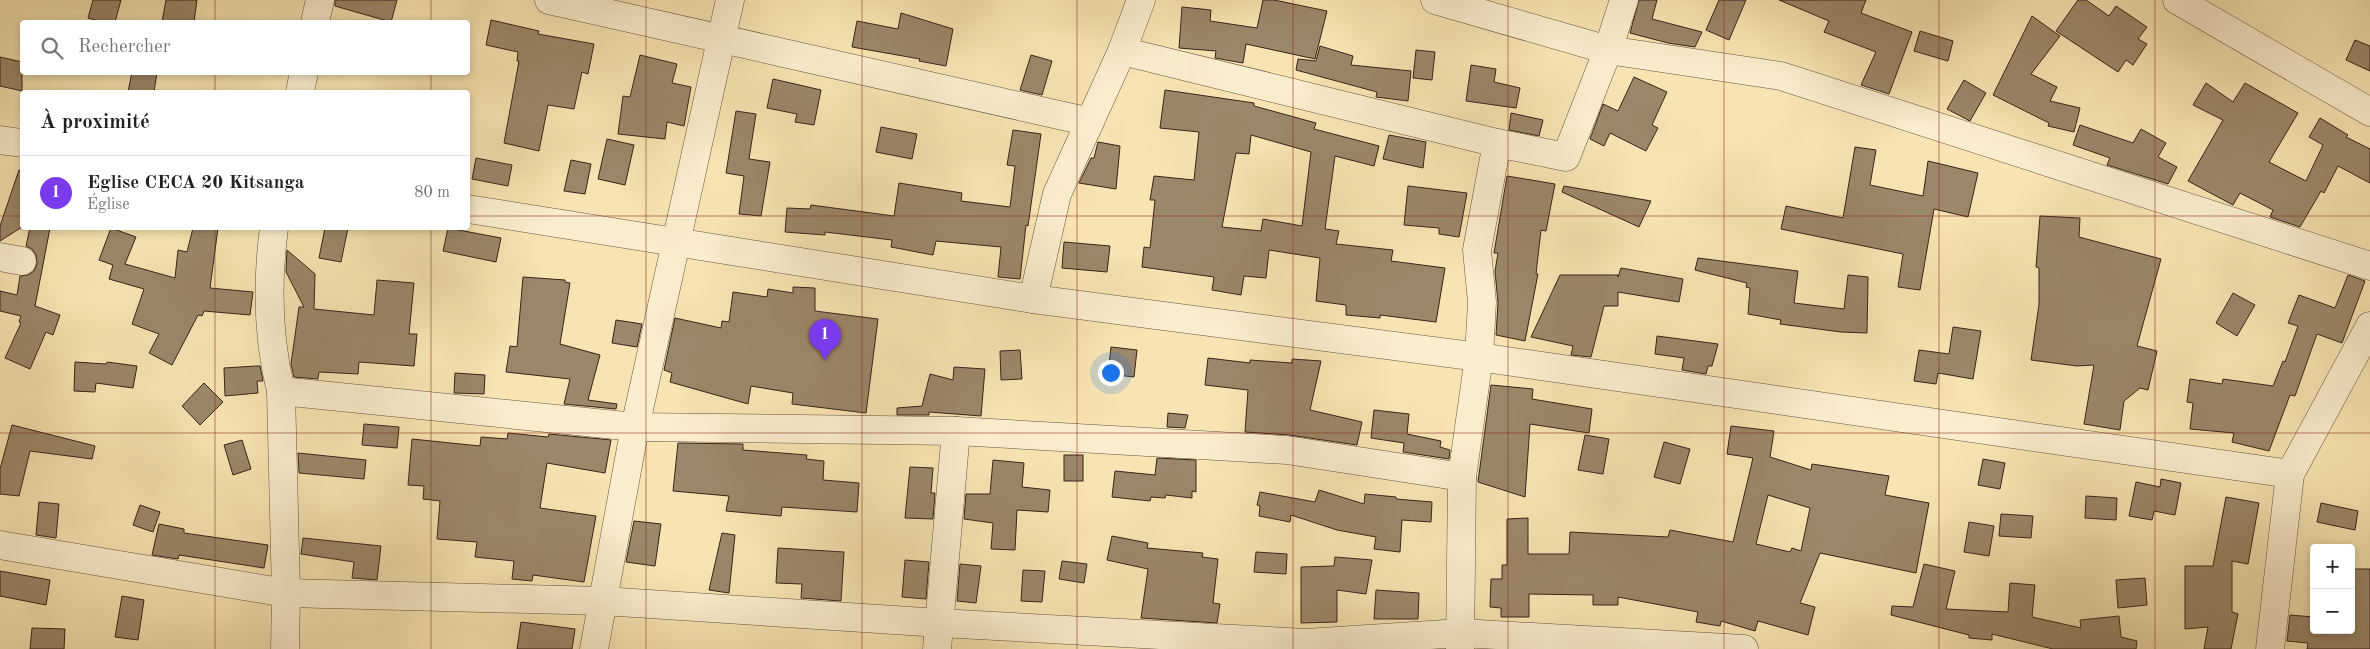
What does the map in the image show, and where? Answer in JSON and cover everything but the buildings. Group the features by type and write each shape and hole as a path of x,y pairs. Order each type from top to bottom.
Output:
{"street":[{"path":"315,20 320,0"},
{"path":"549,0 720,37 1090,122"},
{"path":"594,649 636,427 720,37 730,0"},
{"path":"1033,299 1057,194 1122,51 1141,0"},
{"path":"1435,0 1608,50 1781,76 2370,266"},
{"path":"1122,51 1497,143 1566,157 1608,50 1624,0"},
{"path":"2177,0 2370,112"},
{"path":"300,90 303,75"},
{"path":"0,140 20,143"},
{"path":"1461,641 1462,477 1479,357 1482,302 1476,250 1497,143"},
{"path":"470,209 1033,299 1479,357 2290,474"},
{"path":"274,230 270,260 273,352 281,391 286,593 285,649"},
{"path":"2270,649 2290,474 2370,326"},
{"path":"281,391 636,427 956,431 1287,450 1462,477"},
{"path":"939,636 956,431"},
{"path":"0,545 286,593 603,601 939,636 1306,643 1461,641 1744,649"}],"place":[{"name":"Eglise CECA 20 Kitsanga","path":"825,360"}]}
